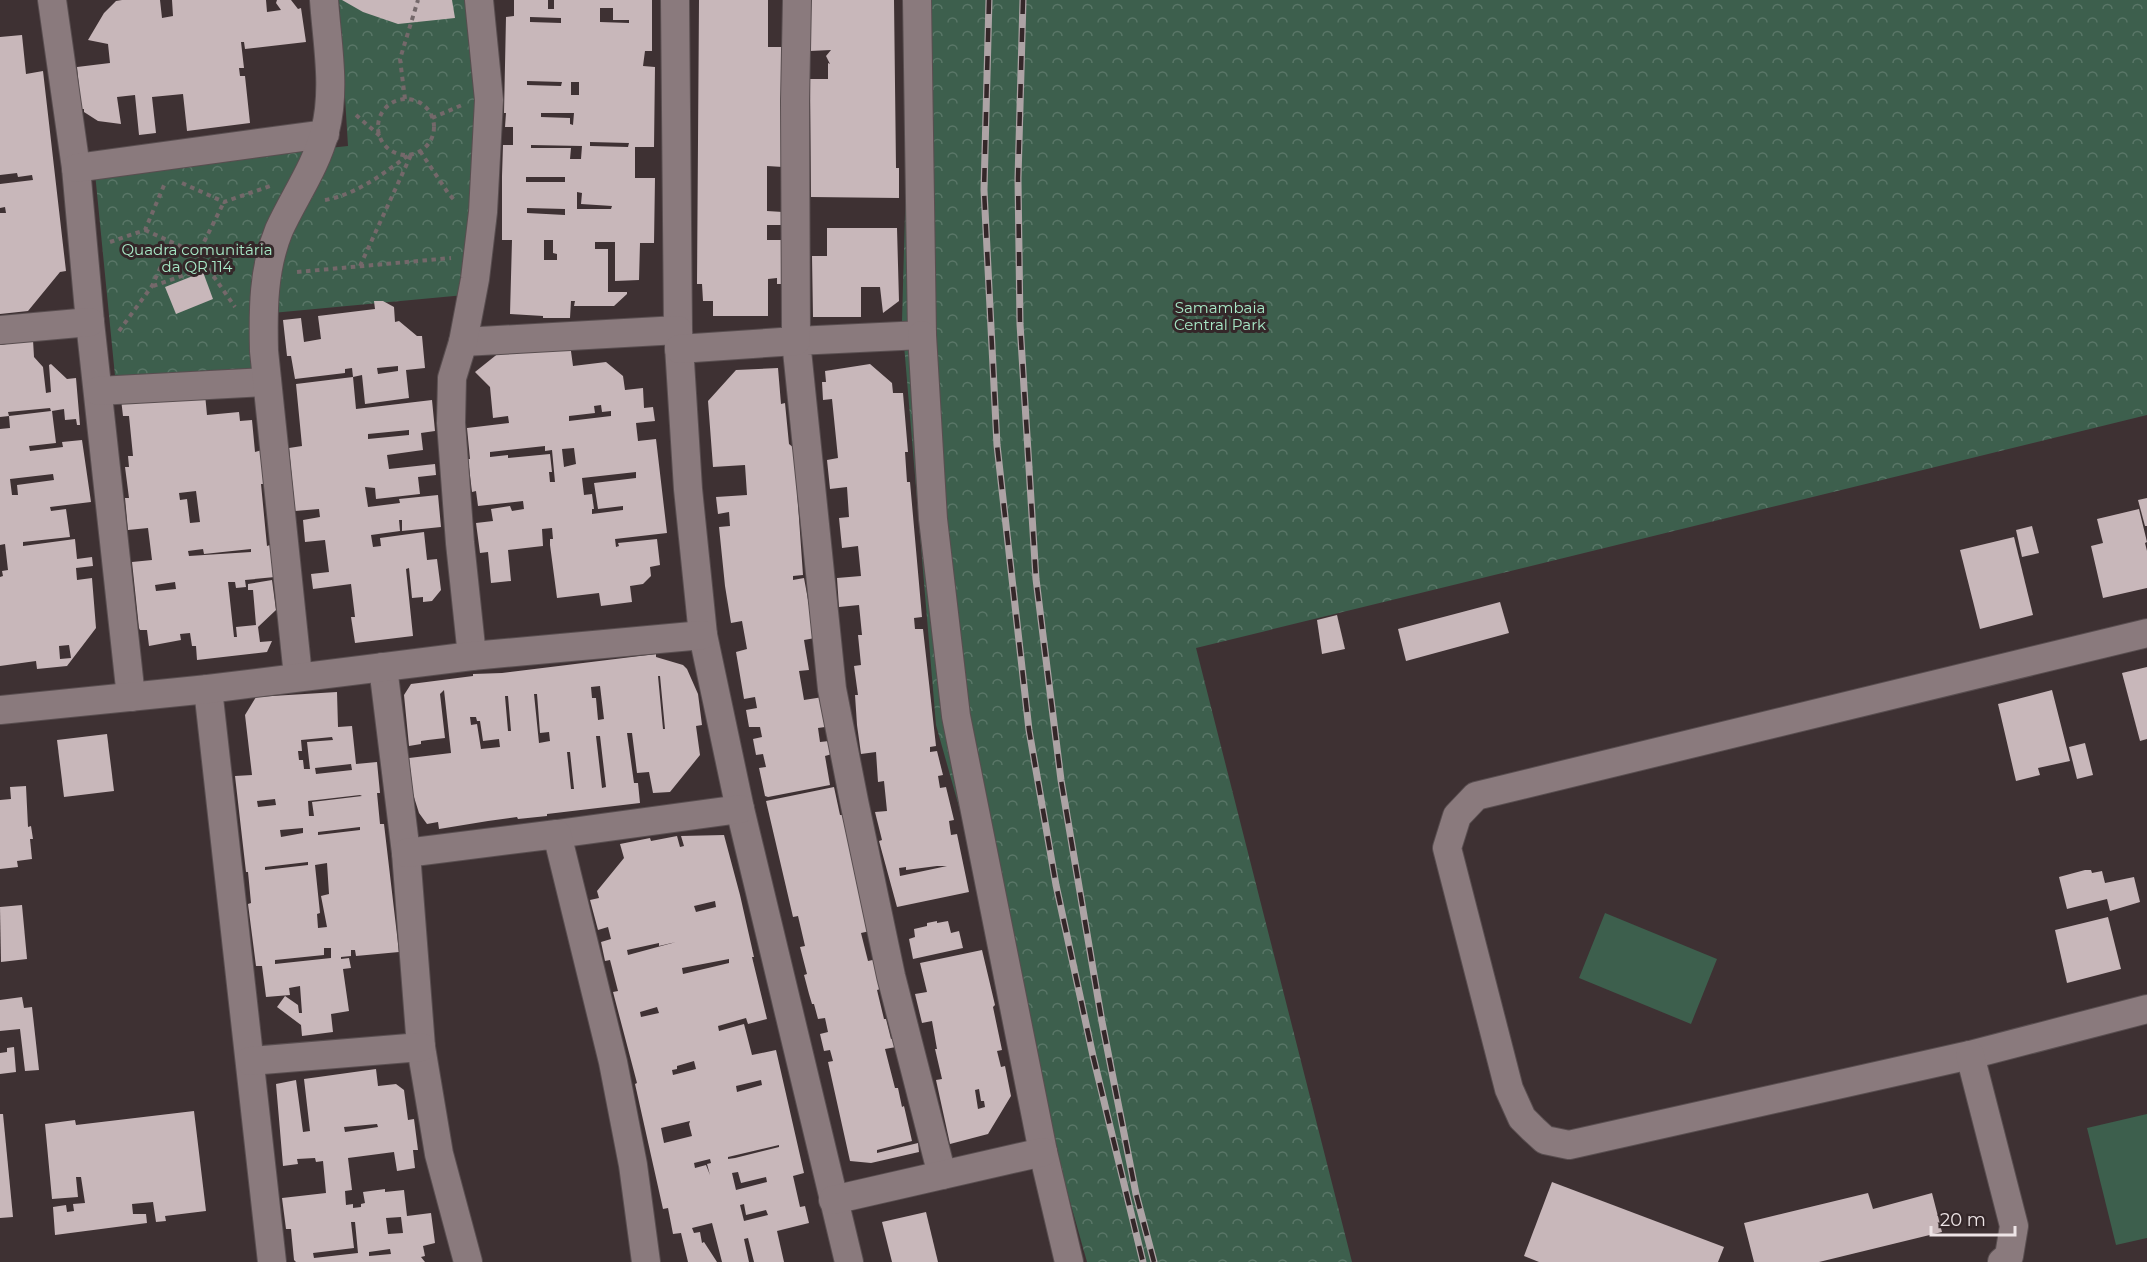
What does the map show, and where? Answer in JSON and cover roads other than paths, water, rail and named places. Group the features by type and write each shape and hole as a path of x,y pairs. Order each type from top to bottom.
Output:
{"street":[{"path":"52,0 76,168 90,322 131,697"},
{"path":"298,676 267,381 264,328 266,276 279,232 291,205 310,173 325,134 330,92 324,0"},
{"path":"472,656 460,543 451,423 452,378 463,342 475,279 483,212 489,100 479,0"},
{"path":"675,0 679,339 688,489 703,635 740,809 832,1200 849,1262"},
{"path":"797,0 796,341 832,689 891,976 942,1175"},
{"path":"917,0 922,335 933,519 956,716 1043,1152 1069,1262"},
{"path":"76,168 325,134"},
{"path":"0,330 90,322"},
{"path":"463,342 679,339 796,341 922,335"},
{"path":"97,377 267,381"},
{"path":"2147,633 1476,796 1456,816 1447,848 1509,1089 1522,1118 1545,1140 1569,1145 1970,1055 2147,1009"},
{"path":"0,710 131,697 472,656 703,635"},
{"path":"383,667 406,853 421,1047 439,1154 468,1262"},
{"path":"208,688 272,1262"},
{"path":"406,853 740,809"},
{"path":"557,834 613,1062 633,1165 646,1262"},
{"path":"250,1061 421,1047"},
{"path":"1970,1055 2014,1226 2008,1256 2002,1262"},
{"path":"832,1200 1043,1152"}],"railway":[{"path":"989,0 984,190 997,445 1029,730 1056,885 1093,1056 1143,1262"},
{"path":"1023,0 1018,178 1020,324 1036,579 1061,780 1102,1022 1136,1194 1154,1262"}],"park label":[{"name":"Quadra comunitária da QR 114","path":"197,258"},
{"name":"Samambaia Central Park","path":"1220,316"}]}
